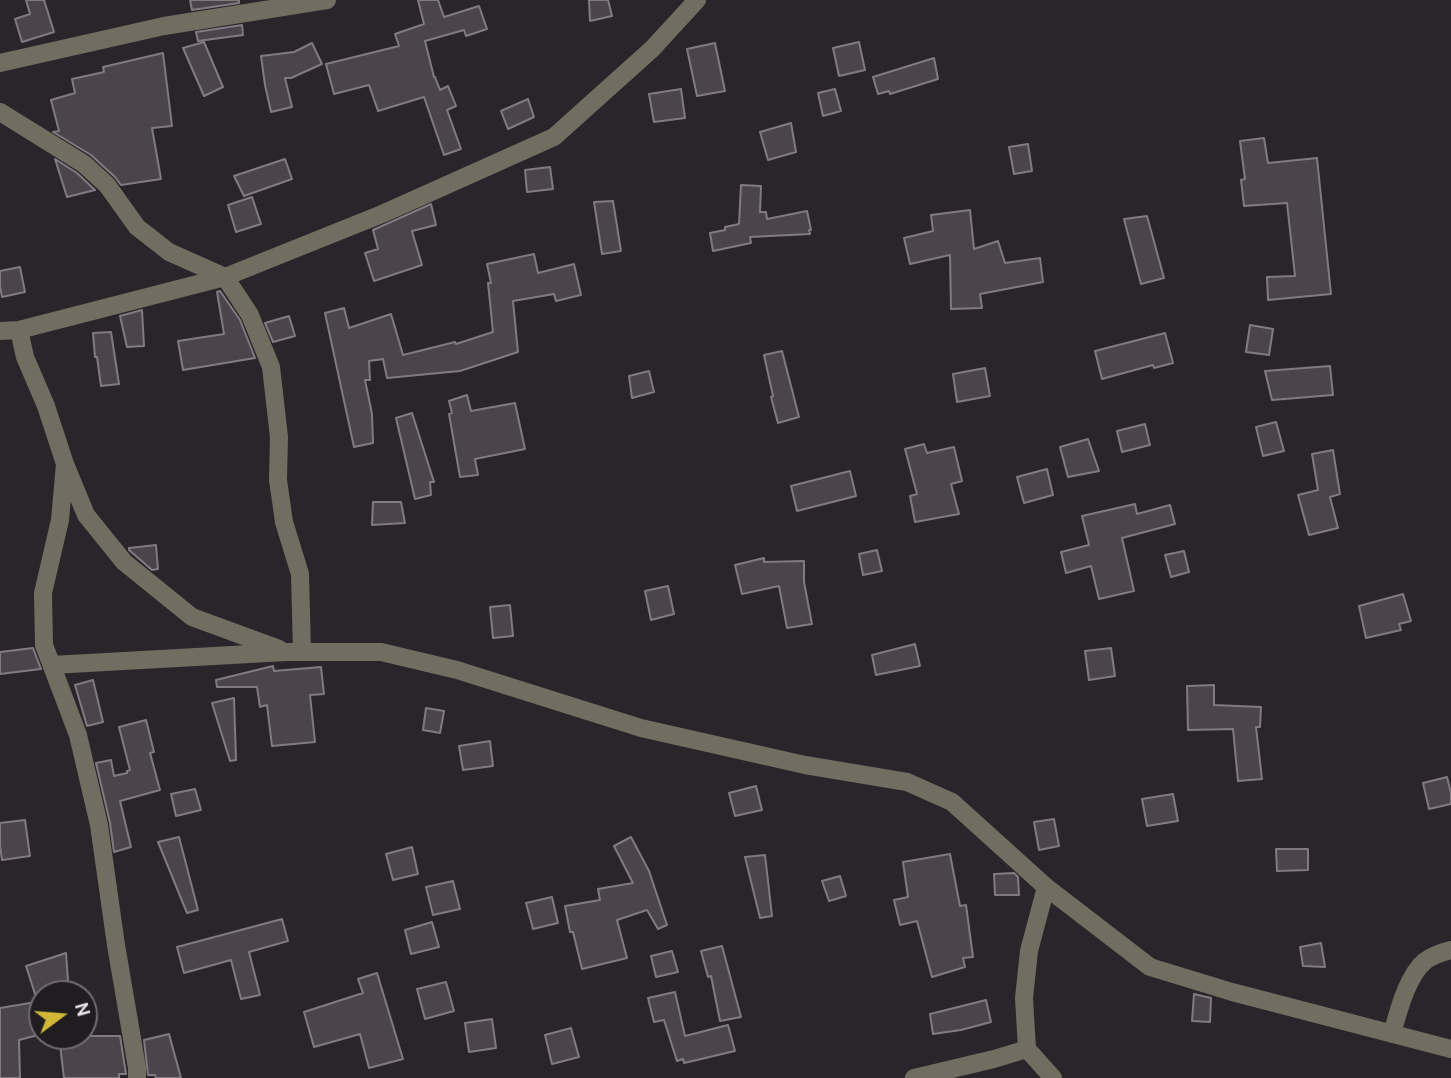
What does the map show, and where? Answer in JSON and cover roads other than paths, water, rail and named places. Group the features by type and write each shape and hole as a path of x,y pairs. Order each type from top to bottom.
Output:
{"street":[{"path":"0,63 164,26 327,0"},
{"path":"0,331 19,330 225,277 382,214 554,137 652,48 697,0"},
{"path":"0,112 84,164 107,185 137,227 169,252 225,277 250,315 271,368 279,437 278,480 284,522 300,574 294,652"},
{"path":"19,330 24,357 46,406 65,464 86,514 124,562 192,617 294,652"},
{"path":"65,464 60,520 43,593 44,645 78,735 99,825 137,1068 136,1078"},
{"path":"52,665 294,652 382,652 457,670 641,728 805,765 907,782 952,802 1046,887 1150,967 1233,992 1451,1049"},
{"path":"1046,887 1029,951 1024,998 1027,1049 1053,1078"},
{"path":"1392,1034 1402,999 1418,970 1426,961 1451,950"},
{"path":"914,1078 1027,1049"}]}
